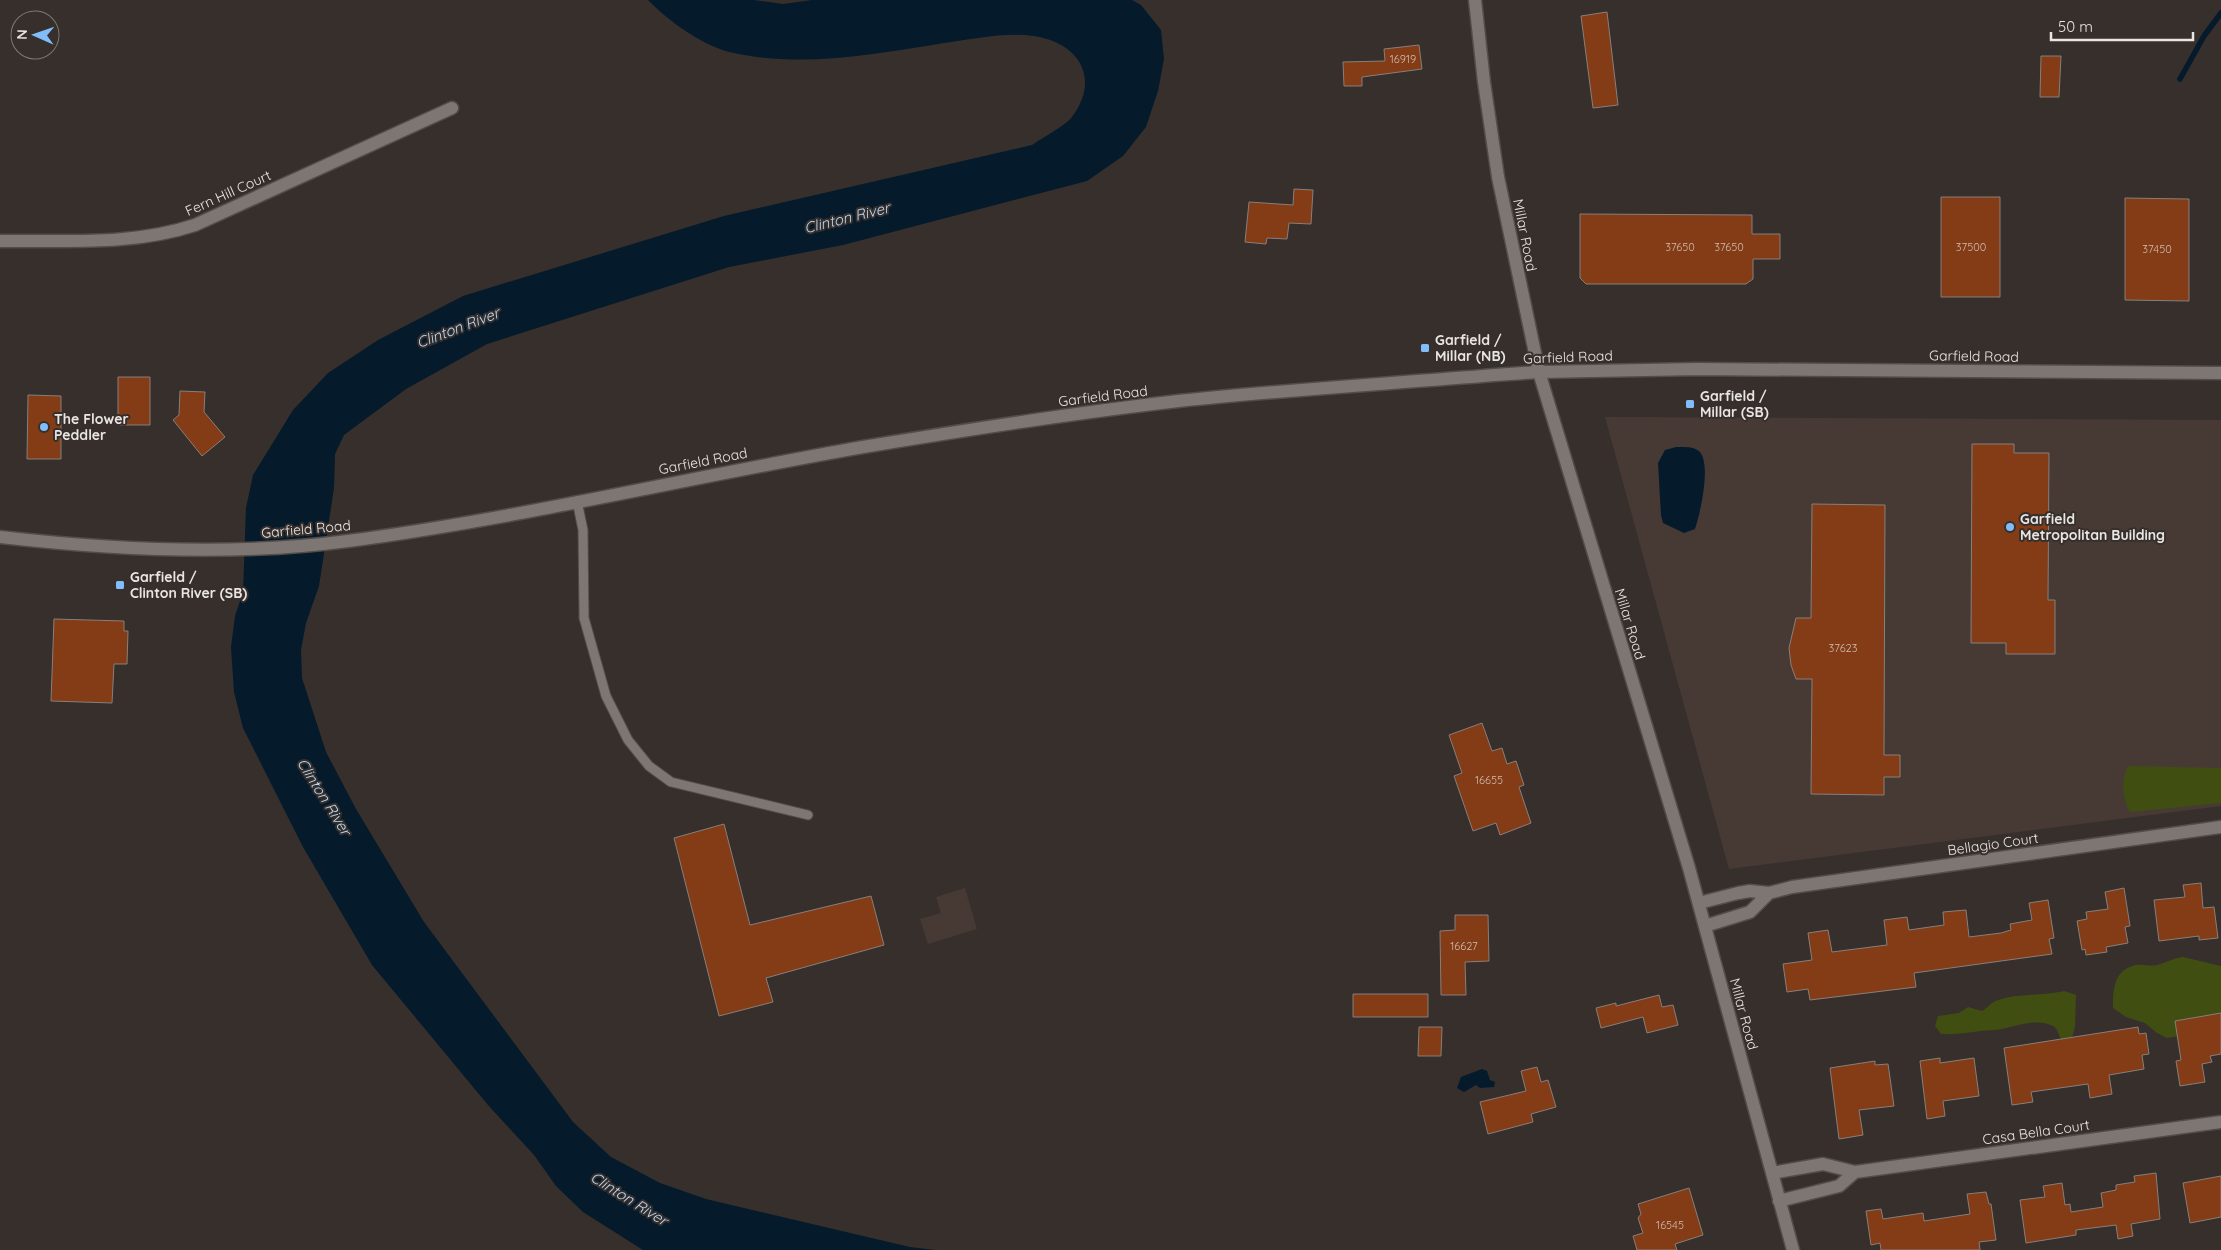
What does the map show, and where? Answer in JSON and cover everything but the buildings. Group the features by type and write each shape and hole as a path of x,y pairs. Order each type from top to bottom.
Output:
{"street":[{"name":"Millar Road","path":"1475,0 1492,140 1518,278 1539,372 1699,903 1793,1250"},
{"name":"Fern Hill Court","path":"0,241 114,240 172,232 204,221 452,108"},
{"name":"Garfield Road","path":"0,537 93,546 213,551 346,541 577,501 736,469 964,430 1066,415 1174,402 1539,372 1698,369 2221,374"},
{"name":"Bellagio Court","path":"1699,903 1750,891 1769,893 1792,887 2221,827"},
{"path":"1705,926 1750,912 1769,893"},
{"name":"Casa Bella Court","path":"1772,1173 1823,1164 1855,1172 2221,1122"},
{"name":"Casa Bella Court","path":"1779,1201 1839,1186 1855,1172"}],"lane":[{"path":"577,501 583,530 584,618 606,696 628,740 649,766 671,782 808,815"}],"shaded area":[{"path":"1605,417 2221,420 2221,806 1729,869"},
{"path":"965,888 977,929 928,944 920,919 941,913 936,897"}],"green space":[{"path":"2128,766 2221,768 2221,803 2130,812 2125,801 2123,789 2124,777"},
{"path":"2183,957 2221,966 2221,1029 2167,1038 2157,1033 2145,1023 2126,1017 2113,1008 2113,995 2121,972 2136,965 2157,965"},
{"path":"2064,991 2076,995 2075,1027 2071,1041 2062,1042 2055,1027 2038,1022 1954,1034 1941,1034 1935,1026 1938,1016 1959,1013 1968,1007 1982,1011 1996,1001 2006,998"}],"water":[{"name":"Clinton River","path":"648,0 754,0 783,4 812,0 1132,0 1141,5 1161,30 1164,59 1158,91 1146,127 1123,156 1087,181 843,245 729,267 487,344 406,389 344,435 335,454 334,488 319,586 306,623 301,650 302,678 326,752 356,809 424,922 573,1122 611,1157 660,1183 706,1199 910,1247 935,1250 643,1250 583,1212 556,1186 534,1155 488,1105 372,965 303,847 243,728 234,692 231,647 235,616 243,592 246,508 253,475 293,410 328,373 378,340 463,296 724,216 1032,145 1059,128 1072,117 1081,103 1085,89 1085,76 1081,64 1073,54 1063,46 1050,40 1034,36 989,36 839,58 786,59 760,57 723,50 700,40 677,25"},
{"path":"1676,447 1697,449 1703,457 1705,466 1704,489 1695,529 1684,533 1663,523 1661,515 1658,463 1665,450"},
{"path":"1482,1069 1487,1071 1490,1080 1495,1082 1494,1087 1480,1088 1476,1085 1464,1092 1457,1088 1461,1077"}],"waterway":[{"path":"2180,79 2204,36 2221,13"}],"place":[{"name":"Garfield / Millar (NB)","path":"1425,348"},
{"name":"Garfield / Millar (SB)","path":"1690,404"},
{"name":"The Flower Peddler","path":"44,427"},
{"name":"Garfield Metropolitan Building","path":"2010,527"},
{"name":"Garfield / Clinton River (SB)","path":"120,585"}]}
